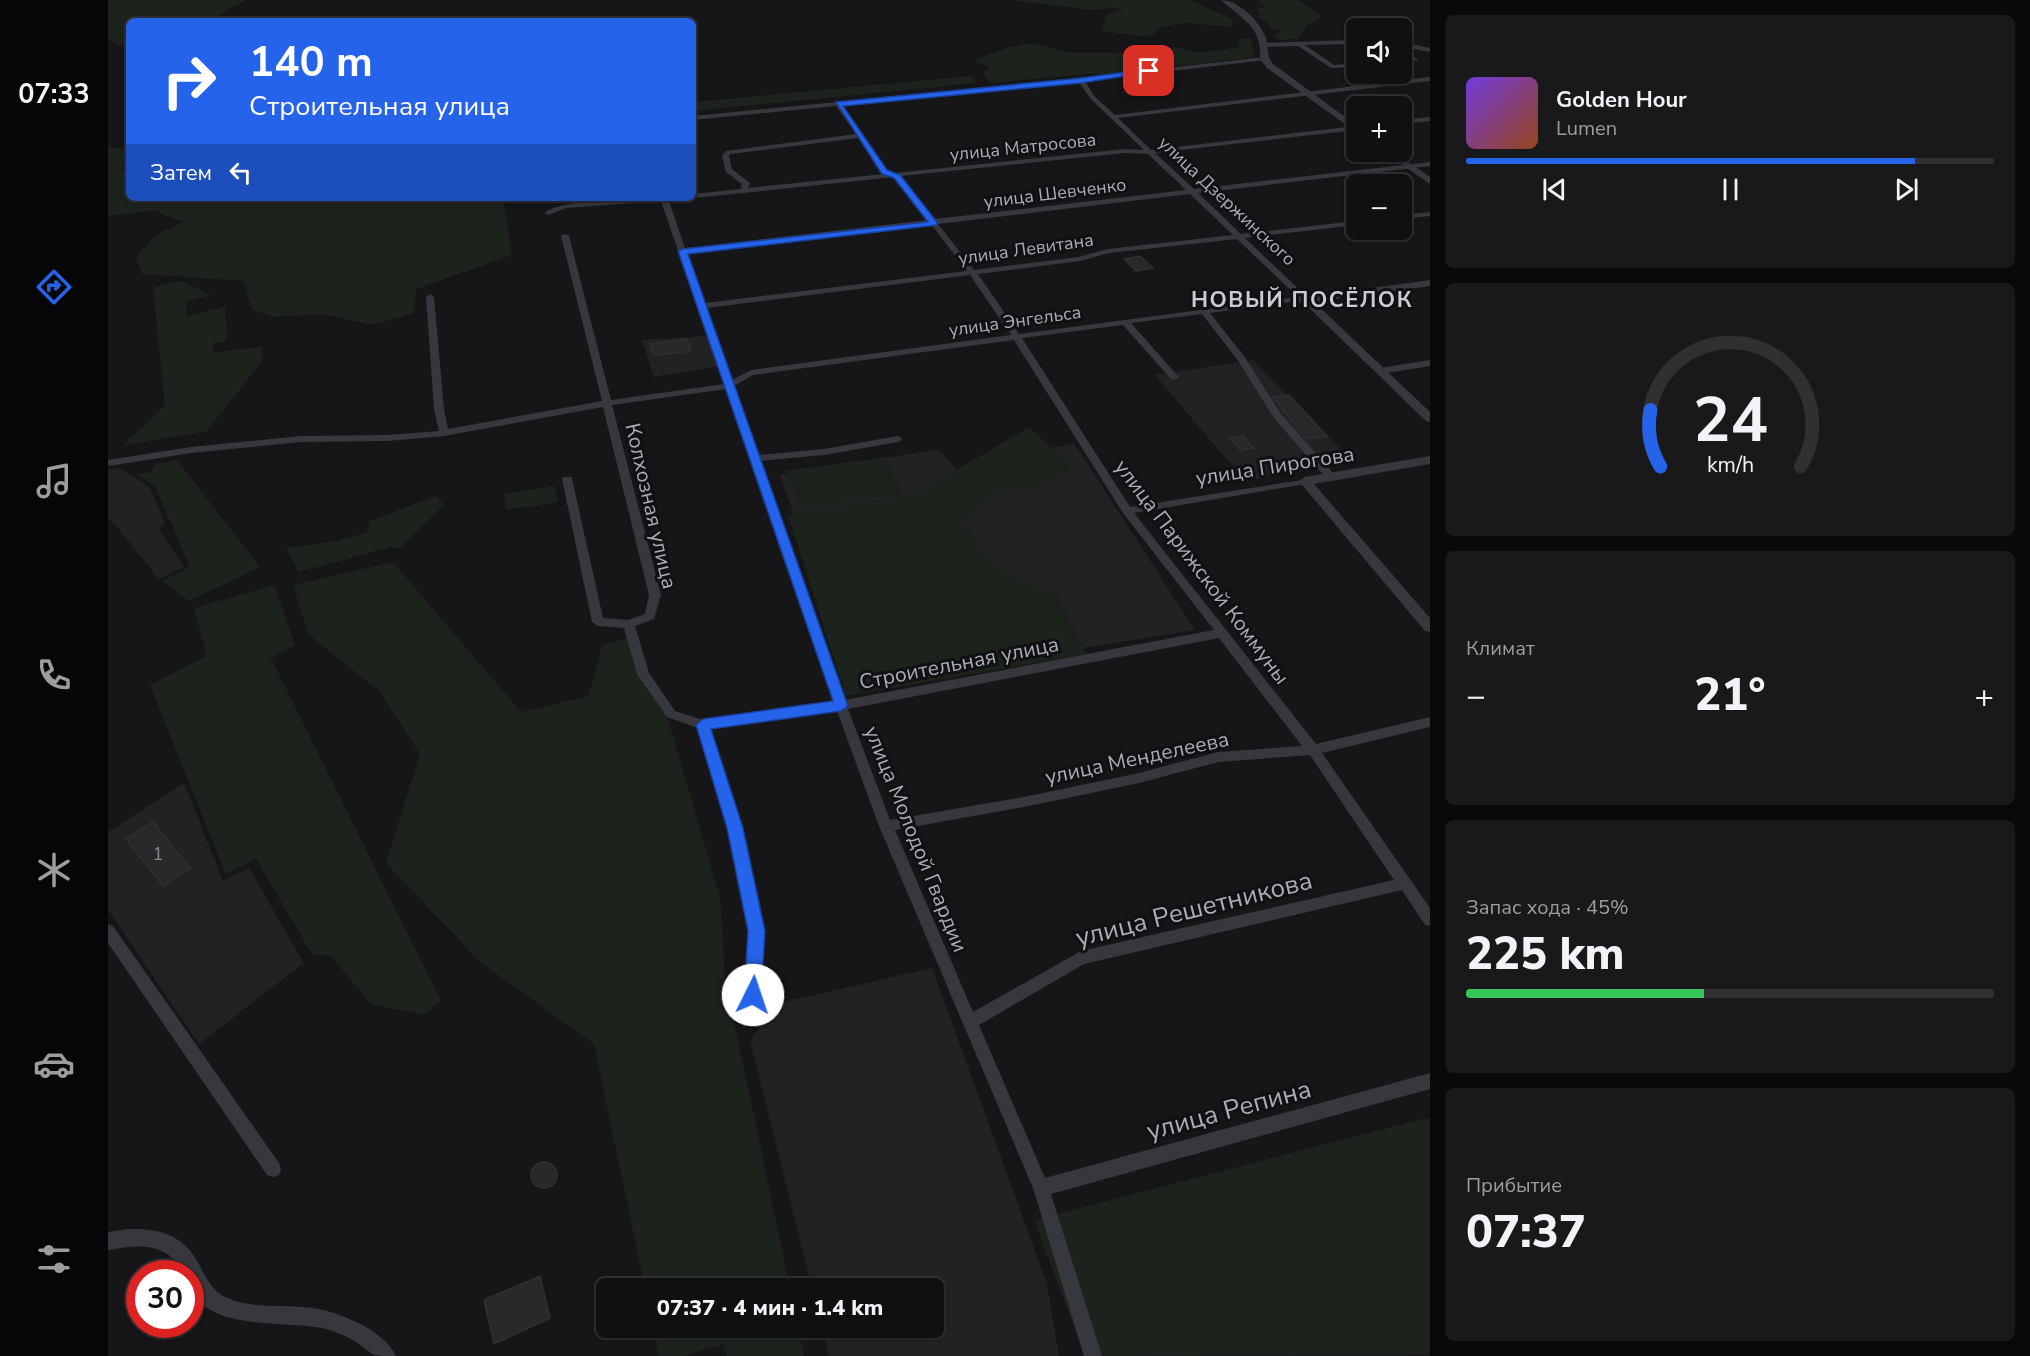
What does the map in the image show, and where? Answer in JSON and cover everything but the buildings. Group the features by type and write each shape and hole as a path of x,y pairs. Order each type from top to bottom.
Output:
{"street":[{"path":"1224,0 1260,28 1265,45 1264,58 1275,70 1346,121"},
{"path":"1265,45 1346,42"},
{"path":"1299,44 1333,67 1346,66"},
{"path":"1412,46 1430,50"},
{"path":"696,118 1081,80 1264,58"},
{"path":"1114,117 1430,79"},
{"name":"улица Дзержинского","path":"1081,80 1092,97 1148,152 1430,417"},
{"name":"улица Парижской Коммуны","path":"838,104 885,172 897,176 972,272 1017,337 1127,511 1313,750 1430,920"},
{"path":"1412,121 1430,119"},
{"name":"улица Матросова","path":"696,196 1125,151 1148,152 1346,129"},
{"path":"744,191 746,183 743,178 729,170 725,156 728,152 860,136"},
{"path":"1403,162 1430,181"},
{"name":"улица Шевченко","path":"683,251 934,224 1191,191 1430,164"},
{"path":"548,213 565,206 629,201"},
{"name":"улица Молодой Гвардии","path":"669,201 728,386 756,458 841,706 886,826 1041,1188 1093,1356"},
{"path":"1412,216 1430,214"},
{"name":"улица Левитана","path":"701,306 1080,259 1108,252 1346,224"},
{"path":"565,236 607,403"},
{"name":"улица Энгельса","path":"108,463 191,450 301,439 387,438 444,433 607,403 728,386 752,374 1291,298 1306,300 1430,283"},
{"path":"430,297 439,409 444,433"},
{"path":"1204,311 1241,358 1277,416 1331,477"},
{"path":"1125,322 1174,377"},
{"path":"1380,371 1430,363"},
{"name":"Колхозная улица","path":"607,403 655,595 650,616 629,624"},
{"path":"756,458 824,452 898,439"},
{"name":"улица Пирогова","path":"1127,511 1430,460"},
{"path":"567,479 598,622 629,624 643,674 671,714 703,725 735,828 757,931 753,995"},
{"path":"1305,480 1345,530 1430,627"},
{"name":"Строительная улица","path":"703,725 841,706 1222,633"},
{"name":"улица Менделеева","path":"886,826 1024,802 1139,778 1218,757 1313,750 1430,722"},
{"name":"улица Решетникова","path":"971,1021 1081,958 1406,883"},
{"path":"108,931 273,1169"},
{"name":"улица Репина","path":"1041,1188 1430,1082"},
{"path":"108,1241 130,1237 159,1240 184,1255 202,1292 227,1308 256,1314 308,1316 348,1328 378,1344 387,1356"}],"shaded area":[{"path":"108,0 247,0 215,18 126,18 126,48 108,40"},
{"path":"1011,0 1191,0 1233,20 1233,27 1186,23 1162,26 1150,37 1102,31 1107,15 1125,7 1091,10"},
{"path":"1259,0 1298,0 1322,15 1317,21 1307,24 1298,39 1281,40 1274,36 1281,30 1271,29 1267,22 1256,16 1260,15 1256,8 1265,8"},
{"path":"1238,39 1251,39 1254,57 1104,75 1095,73 990,83 983,73 990,66 976,63 975,60 1006,48 1030,43 1073,53 1136,53 1165,58 1166,50 1174,47 1200,53 1239,47"},
{"path":"972,76 977,83 696,111 696,102"},
{"path":"108,146 126,150 121,171 126,171 126,201 503,201 512,255 416,289 414,313 372,325 323,314 274,317 252,310 243,281 142,274 136,257 157,234 184,222 159,213 160,210 108,216"},
{"path":"181,281 212,295 186,301 186,316 225,307 227,341 212,344 214,353 263,346 262,361 207,431 123,445 165,406 153,287"},
{"path":"707,336 722,366 654,377 642,340"},
{"path":"1253,360 1352,461 1245,481 1155,375"},
{"path":"1029,427 1073,468 1039,488 1010,488 984,500 965,521 983,549 1001,568 1024,581 1055,592 1086,654 846,696 788,515 916,494"},
{"path":"1074,443 1195,630 854,685 780,475 939,449 958,471"},
{"path":"886,457 903,494 800,509 785,471"},
{"path":"177,460 260,567 189,601 162,581 190,567 155,486 136,474 152,471 155,464"},
{"path":"119,468 149,486 165,523 159,529 184,567 159,579 115,524 108,519 108,470"},
{"path":"555,486 558,502 506,510 504,494"},
{"path":"436,496 444,505 399,549 391,547 299,572 286,548 337,541 368,532 370,521"},
{"path":"393,562 521,712 589,696 602,645 634,636 669,723 720,897 725,978 788,1278 643,1278 594,1044 480,962 386,863 420,754 379,691 308,634 293,585"},
{"path":"274,585 295,645 271,658 441,1001 423,1015 371,1004 331,956 312,954 256,859 226,874 150,685 207,656 194,608"},
{"path":"184,783 223,881 249,868 304,963 199,1044 108,910 108,832"},
{"path":"932,968 1047,1284 1059,1356 829,1356 824,1338 944,1338 944,1278 810,1278 750,1040 779,1003"},
{"path":"1430,1117 1430,1355 1085,1356 1034,1220"},
{"path":"655,1338 800,1338 804,1356 727,1356 723,1344 684,1356 659,1356"}],"district":[{"name":"НОВЫЙ ПОСЁЛОК","path":"1302,300"}],"route":[{"path":"753,995 757,931 735,828 703,725 841,706 683,251 934,224 897,176 885,172 838,104 1149,71"}]}
